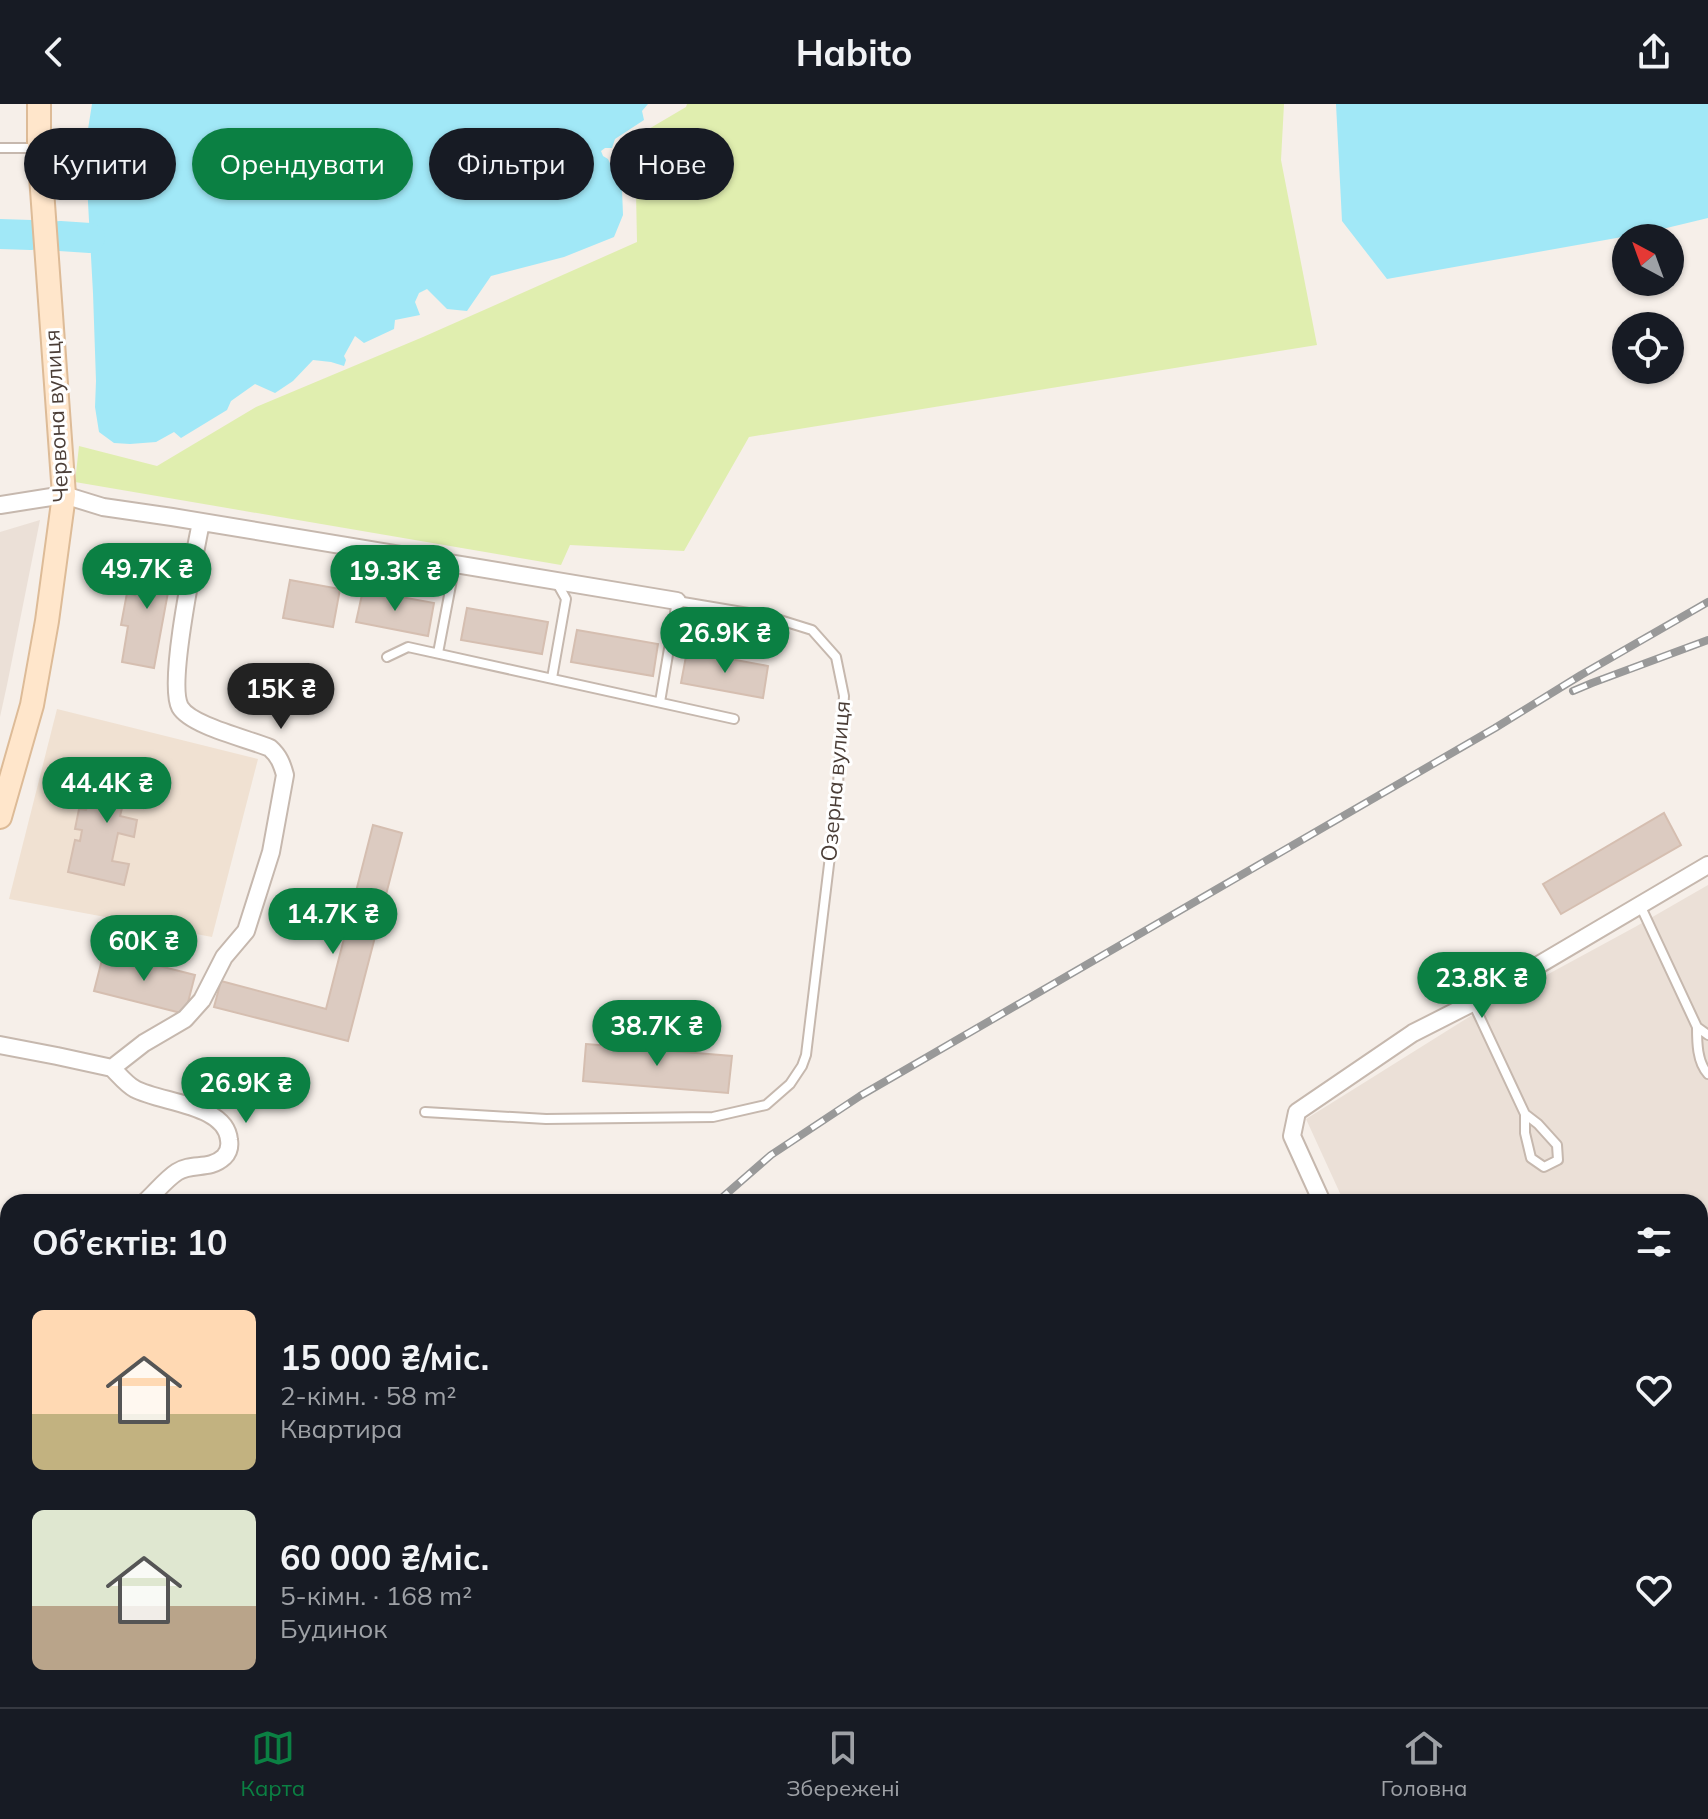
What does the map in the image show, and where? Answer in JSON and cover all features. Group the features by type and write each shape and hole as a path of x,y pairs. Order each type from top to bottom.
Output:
{"main road":[{"name":"Червона вулиця","path":"39,104 39,128"},
{"name":"Червона вулиця","path":"0,817 32,705 64,495 43,200"}],"street":[{"path":"0,505 64,495"},
{"name":"Озерна вулиця","path":"64,495 103,507 677,601"},
{"path":"112,1068 144,1043 185,1019 202,1000 224,957 246,931 271,852 285,775 277,753 207,726 181,708 177,696 178,661 201,522"},
{"path":"1318,1194 1292,1136 1297,1112 1413,1033 1472,1003 1708,865"},
{"path":"0,1045 112,1068 133,1088 207,1112 224,1123 229,1138 229,1151 224,1157 211,1166 178,1171 154,1194"}],"lane":[{"path":"0,148 24,148"},
{"path":"438,653 455,564"},
{"path":"552,678 566,599 556,581"},
{"path":"660,702 677,601"},
{"name":"Озерна вулиця","path":"425,1112 546,1119 713,1117 766,1105 790,1084 802,1066 806,1055 837,798 844,696 836,657 812,630 767,616 677,601"},
{"path":"387,657 408,647 734,719"},
{"path":"1640,905 1697,1027 1697,1046 1708,1074"},
{"path":"1472,1003 1525,1114 1525,1133 1531,1158 1544,1167 1558,1160 1557,1145 1525,1114"},
{"path":"1697,1027 1708,1035"}],"shaded area":[{"path":"40,520 7,685 0,717 0,532"},
{"path":"57,709 258,759 212,937 9,899"},
{"path":"1708,885 1708,1194 1340,1194 1306,1119 1469,1017"}],"green space":[{"path":"687,104 1284,104 1281,160 1317,345 749,437 684,551 570,545 561,565 75,482 79,446 157,466 256,407 637,242 636,200 734,200 734,128 650,128"}],"water":[{"path":"92,104 648,104 642,111 644,120 632,128 610,128 610,148 601,151 610,163 610,200 622,200 623,215 614,237 564,257 491,276 467,311 447,309 427,289 419,293 415,302 420,315 395,320 394,329 364,343 355,336 344,356 344,366 313,360 293,381 275,393 255,384 231,401 227,410 181,438 174,432 156,442 130,444 114,443 99,432 95,407 88,200 176,200 176,128 88,128"},
{"path":"1336,104 1708,104 1708,218 1683,224 1612,224 1612,239 1387,279 1342,221"}],"building":[{"path":"142,555 174,560 154,668 122,662 128,626 121,625 127,593 135,595"},
{"path":"290,580 340,589 333,627 283,618"},
{"path":"363,590 434,603 428,636 356,622"},
{"path":"467,608 548,622 542,654 461,640"},
{"path":"577,630 658,644 653,676 571,662"},
{"path":"687,651 768,666 763,698 681,683"},
{"path":"120,767 151,774 143,808 123,804 120,816 137,820 134,837 118,833 112,861 129,864 124,885 68,872 75,840 80,841 82,830 75,829 79,809 86,810 89,800 83,798 88,776 117,783"},
{"path":"1664,813 1681,845 1561,914 1543,884"},
{"path":"373,825 402,833 348,1041 214,1007 221,981 326,1009"},
{"path":"104,952 195,975 185,1014 94,991"},
{"path":"586,1044 732,1056 728,1093 583,1081"}],"waterway":[{"path":"0,234 31,235"},
{"path":"60,236 90,238"}],"railway":[{"path":"726,1194 771,1155 860,1096 1708,602"},
{"path":"1573,691 1708,640"}]}
